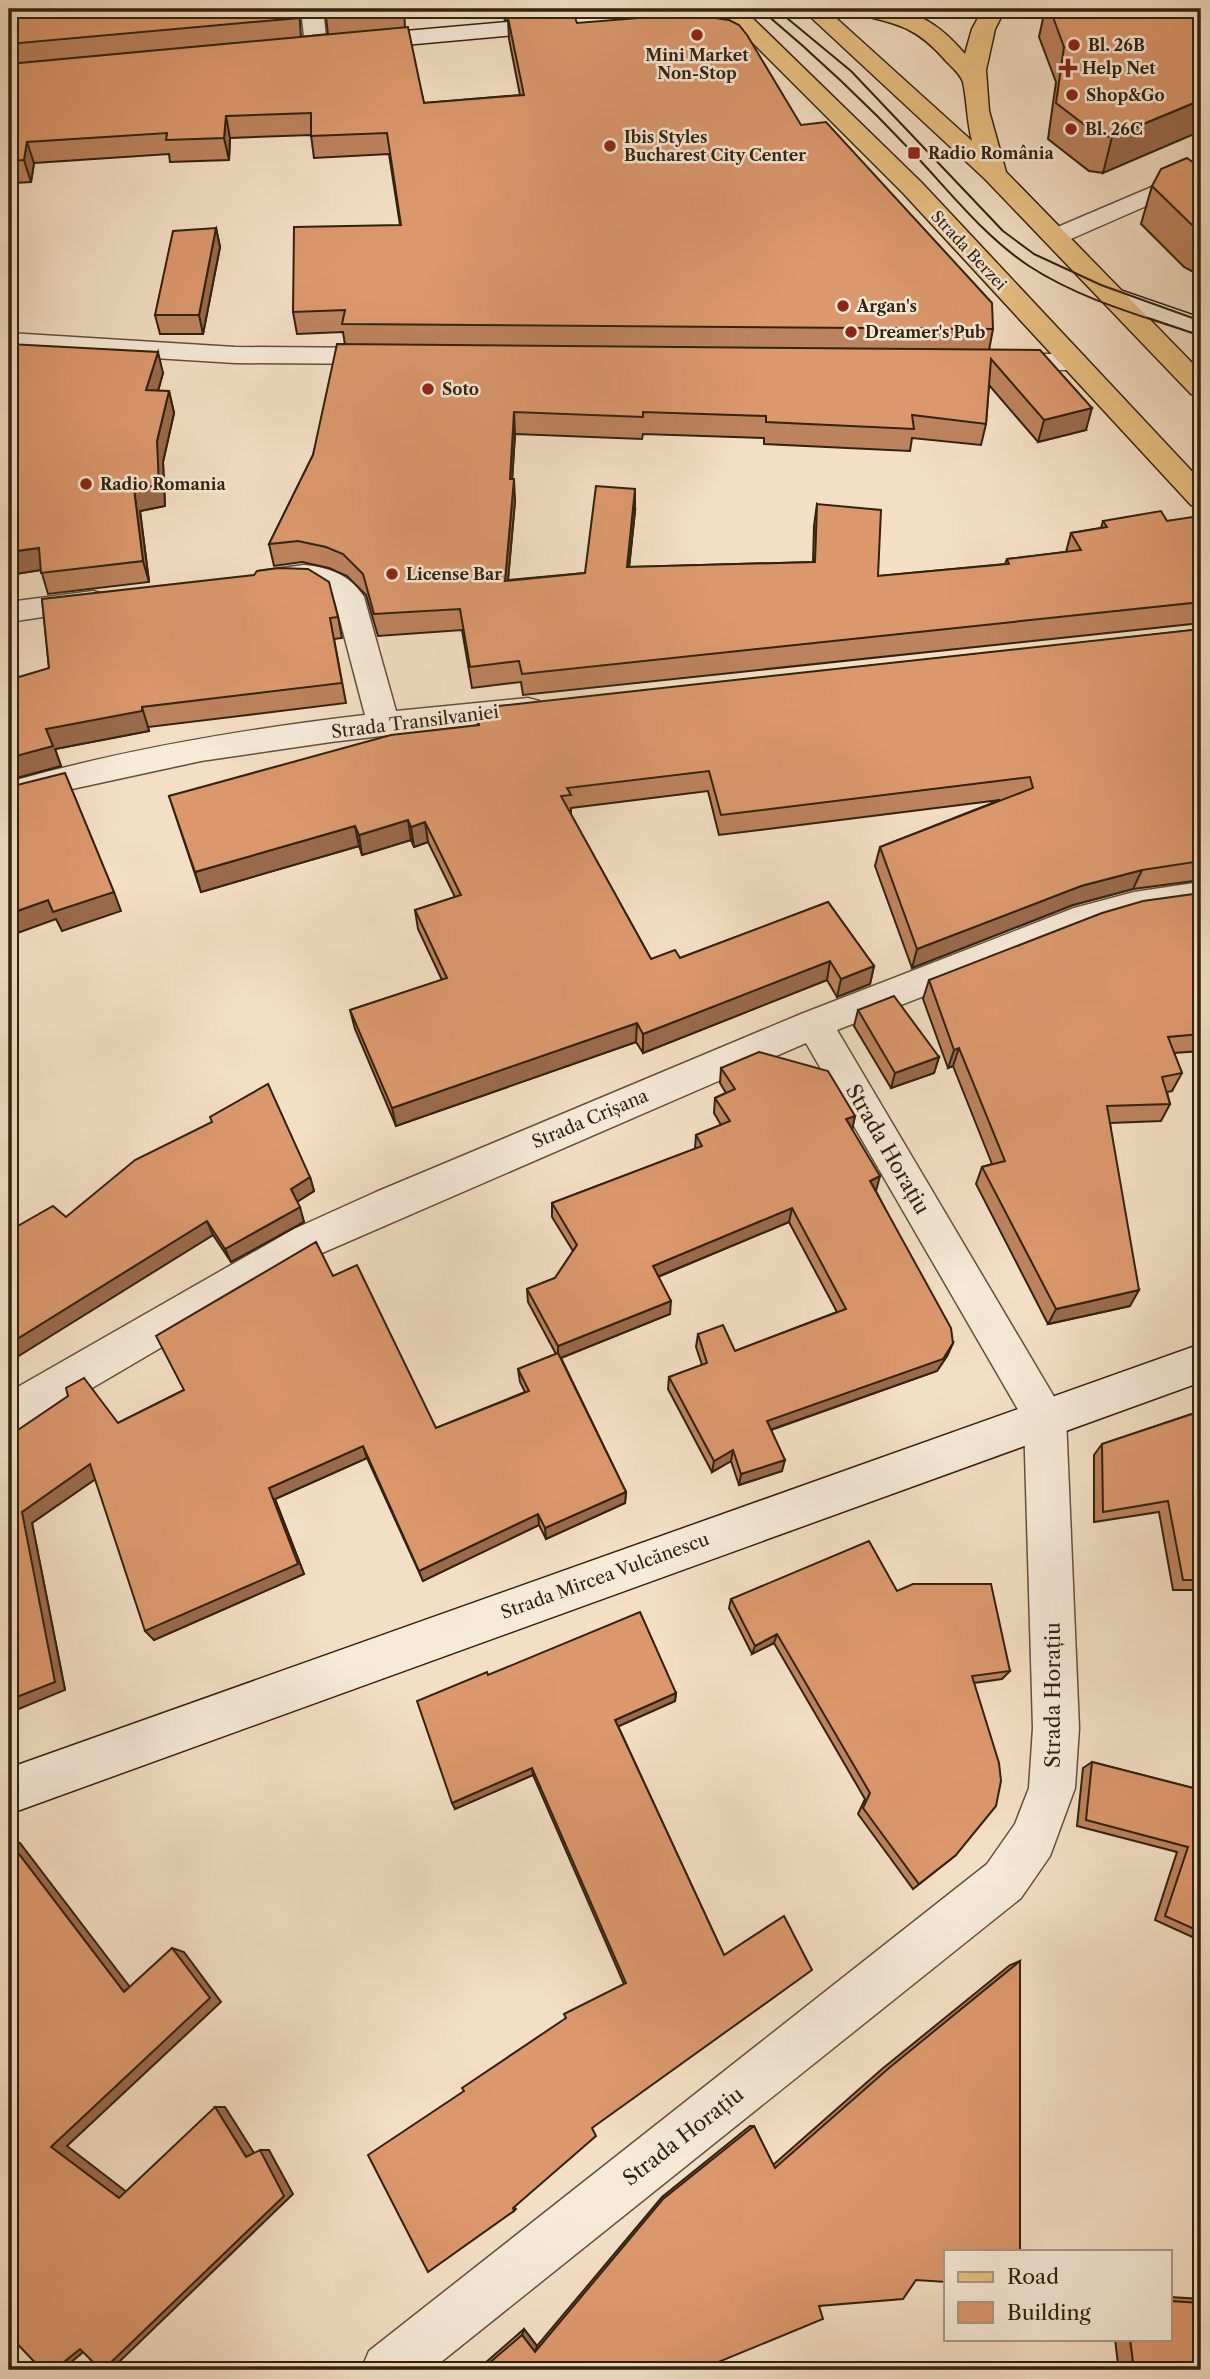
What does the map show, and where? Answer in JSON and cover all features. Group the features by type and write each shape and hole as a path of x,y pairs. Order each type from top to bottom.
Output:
{"main road":[{"name":"Strada Berzei","path":"728,9 789,62 901,176 1201,498"},
{"path":"813,9 994,174 1201,388"},
{"path":"865,9 894,13 922,25 945,44 972,77"},
{"path":"994,9 979,38 972,77 985,145 994,174"}],"street":[{"path":"312,9 316,46"},
{"path":"289,48 728,9"},
{"path":"1055,237 1201,173"},
{"path":"1111,295 1201,327"},
{"path":"9,341 234,355 415,356"},
{"path":"972,362 1074,362"},
{"path":"248,581 301,575 323,578 338,584 349,597 384,724"},
{"path":"9,612 118,598"},
{"name":"Strada Transilvaniei","path":"9,794 70,776 186,750 558,705"},
{"name":"Strada Crișana","path":"9,1414 308,1241 814,1024 1086,918 1134,905 1201,895"},
{"name":"Strada Horațiu","path":"388,2370 1003,1881 1033,1839 1052,1788 1056,1728 1045,1417 814,1024"},
{"name":"Strada Mircea Vulcănescu","path":"9,1791 1201,1363"}],"building":[{"path":"9,9 298,9 299,18 9,44"},
{"path":"325,9 400,9 326,16"},
{"path":"1050,9 1160,9 1159,14 1173,15 1180,9 1201,9 1201,100 1112,137 1098,135 1056,103 1064,47"},
{"path":"573,12 577,23 688,14 729,20 739,25 801,125 826,122 992,303 993,329 342,324 345,310 293,312 294,227 401,225 387,133 311,136 311,113 226,116 224,138 166,140 167,133 27,142 24,160 9,161 9,64 408,27 424,103 524,95 508,18"},
{"path":"1187,158 1201,168 1201,231 1152,186 1161,169"},
{"path":"216,228 199,315 155,315 173,231"},
{"name":"Radio Romania","path":"9,344 158,352 146,390 169,391 157,441 159,485 134,489 143,561 41,573 39,548 9,552"},
{"path":"337,344 1040,350 1092,408 1044,420 991,359 986,424 912,415 914,429 766,422 766,416 643,412 643,417 514,412 510,479 514,479 505,581 585,573 596,486 635,489 627,567 815,562 817,504 881,510 878,576 1009,564 1007,559 1081,550 1071,533 1107,527 1103,521 1161,511 1167,521 1199,516 1201,602 522,674 519,661 470,667 460,609 374,614 363,574 343,554 298,541 269,544 313,455"},
{"path":"279,568 308,569 329,582 338,617 330,618 342,683 142,707 142,711 46,729 53,746 9,758 9,688 12,687 9,680 49,668 42,599 254,575 257,571"},
{"path":"1201,629 1201,861 1142,870 1081,886 917,949 880,847 1033,788 1030,777 721,815 709,771 567,788 571,795 561,796 651,959 675,950 680,958 828,902 874,966 841,979 830,961 643,1034 637,1023 392,1108 350,1010 447,978 415,910 461,895 425,822 411,827 408,820 359,835 355,826 195,872 169,796 391,735 479,725 477,712 498,706"},
{"path":"65,773 114,892 53,912 48,900 9,914 9,787"},
{"path":"1201,893 1201,1034 1168,1037 1182,1073 1162,1077 1170,1104 1107,1106 1139,1290 1056,1309 982,1167 1005,1161 959,1048 954,1050 929,980 1102,913 1143,901"},
{"path":"894,996 939,1057 895,1073 858,1010"},
{"path":"759,1052 828,1071 855,1116 846,1119 880,1176 870,1181 951,1328 953,1343 943,1359 767,1421 785,1460 741,1474 733,1450 714,1461 669,1377 707,1363 698,1334 723,1325 735,1351 846,1309 792,1208 653,1266 671,1301 558,1346 527,1289 555,1278 577,1245 552,1203 702,1146 696,1135 730,1121 715,1098 735,1089 721,1068"},
{"path":"268,1084 310,1177 291,1189 300,1207 225,1249 207,1221 9,1344 9,1231 53,1206 66,1217 135,1160 212,1122 210,1117"},
{"path":"316,1242 333,1276 357,1265 436,1428 529,1391 518,1369 558,1353 626,1492 545,1528 538,1514 419,1571 363,1446 269,1488 298,1564 145,1631 90,1464 22,1512 55,1682 9,1700 9,1436 68,1396 66,1388 84,1378 118,1423 184,1390 156,1336"},
{"path":"1201,1411 1201,1580 1183,1580 1168,1501 1103,1512 1102,1444"},
{"path":"869,1541 897,1591 913,1584 991,1584 1010,1671 972,1676 999,1763 1001,1781 996,1806 956,1855 919,1884 863,1808 870,1793 777,1634 755,1646 731,1599"},
{"path":"640,1612 676,1693 615,1720 724,1955 784,1916 812,1970 592,2128 596,2136 513,2208 514,2211 428,2272 368,2155 566,2018 564,2014 626,1983 532,1768 452,1803 417,1701 487,1672 488,1675"},
{"path":"1092,1762 1201,1790 1201,1932 1165,1916 1188,1847 1086,1820"},
{"path":"9,1841 124,1992 172,1948 210,1998 51,2147 119,2198 215,2107 246,2157 260,2150 284,2196 103,2370 80,2349 54,2370 42,2370 9,2335"},
{"path":"1020,1961 1020,2250 944,2250 944,2282 916,2280 903,2299 819,2306 823,2319 699,2370 481,2370 522,2335 535,2352 663,2199 754,2126 775,2168 889,2068"},
{"path":"1172,2301 1201,2303 1201,2370 1134,2370 1130,2340 1172,2340"}],"tram line":[{"path":"760,9 859,98 998,242 1029,266 1091,298 1201,336"},
{"path":"776,9 851,71 1003,231 1034,254 1101,285 1201,321"}],"place":[{"name":"Mini Market Non-Stop","path":"697,35"},
{"name":"Bl. 26B","path":"1074,45"},
{"name":"Help Net","path":"1068,68"},
{"name":"Shop&Go","path":"1072,95"},
{"name":"Bl. 26C","path":"1071,129"},
{"name":"Ibis Styles Bucharest City Center","path":"610,146"},
{"name":"Radio România","path":"914,153"},
{"name":"Argan's","path":"843,306"},
{"name":"Dreamer's Pub","path":"851,332"},
{"name":"Soto","path":"428,389"},
{"name":"Radio Romania","path":"86,484"},
{"name":"License Bar","path":"392,574"}]}
